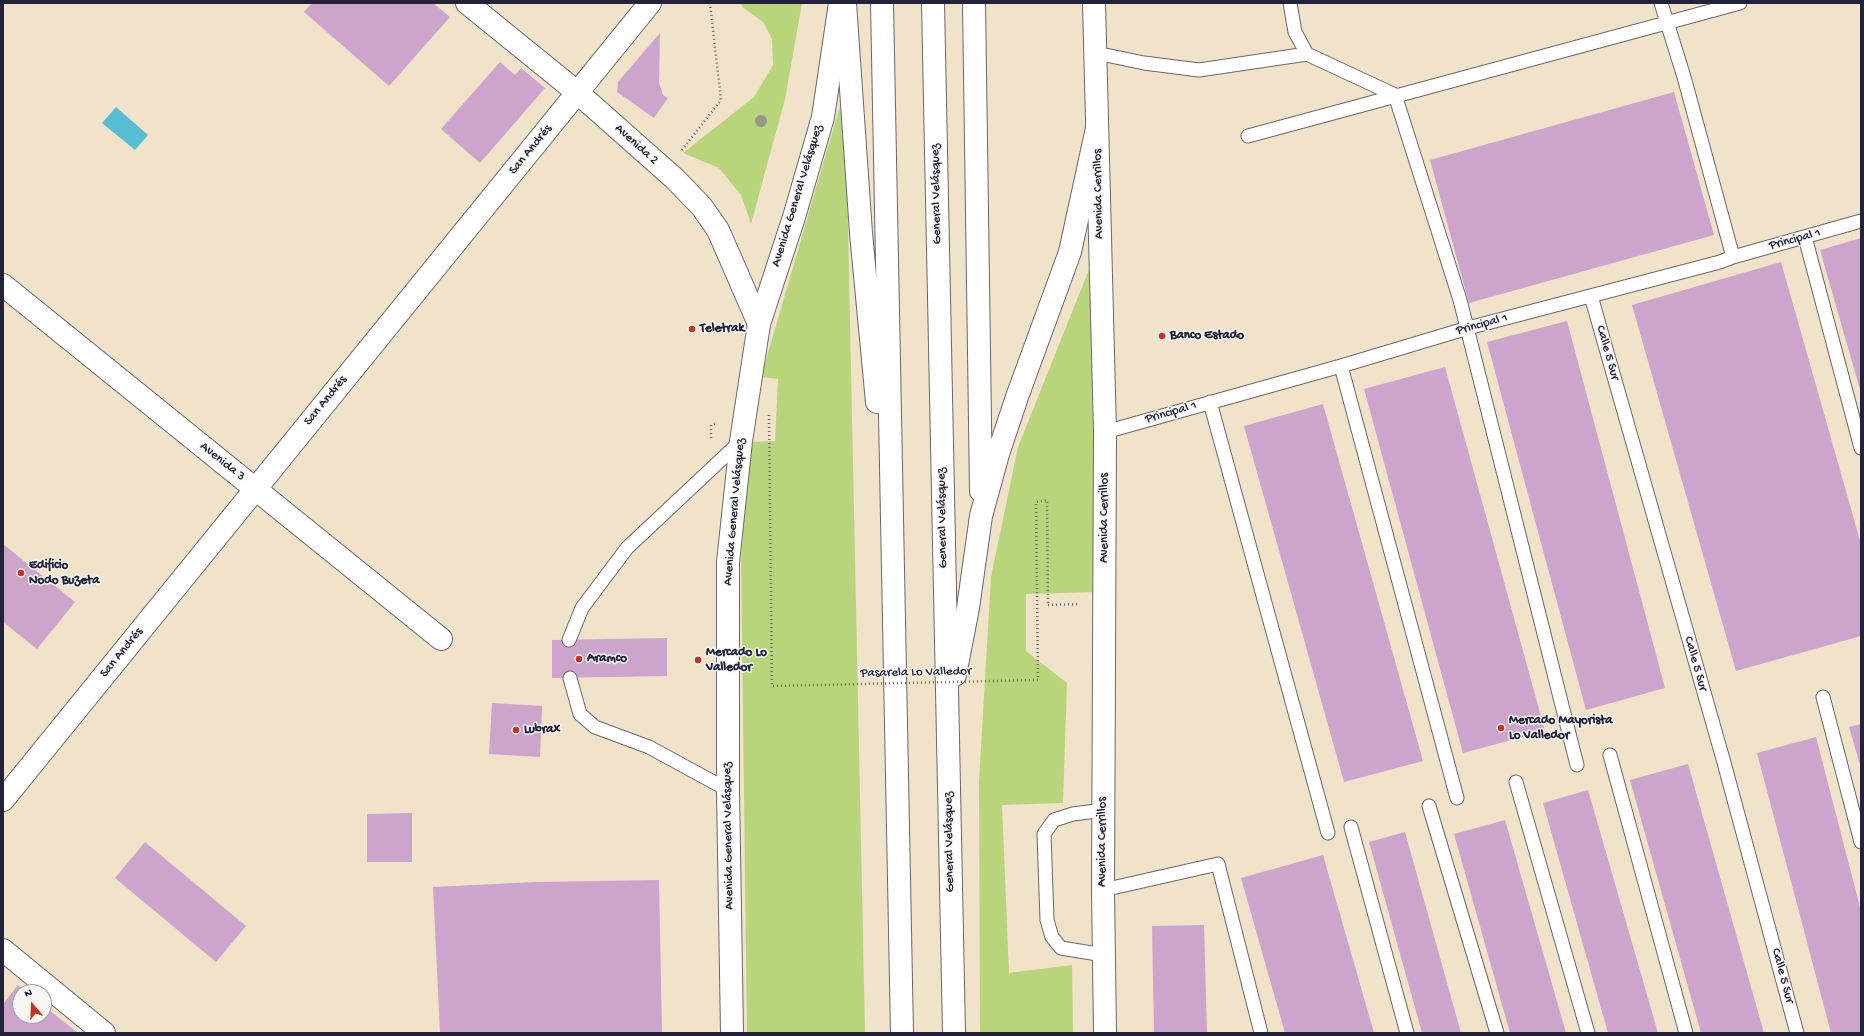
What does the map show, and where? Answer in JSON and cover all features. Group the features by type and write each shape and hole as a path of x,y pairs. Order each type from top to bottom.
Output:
{"main road":[{"name":"Avenida 2","path":"467,3 578,93 675,179 702,207 718,230 759,324"},
{"name":"San Andrés","path":"3,800 650,3"},
{"name":"Avenida General Velásquez","path":"732,1033 728,790 728,562 741,441 759,324 794,217 823,117 840,3"},
{"path":"844,3 862,248 893,545"},
{"path":"882,3 902,1033"},
{"name":"General Velásquez","path":"933,3 954,1033"},
{"path":"974,3 981,516"},
{"name":"Avenida Cerrillos","path":"1094,3 1104,432 1103,890 1105,1033"},
{"path":"947,716 968,608 981,516 998,454 1017,396 1070,252 1097,128"},
{"name":"Avenida 3","path":"3,285 441,639"},
{"path":"3,950 104,1033"}],"lane":[{"path":"1290,3 1295,32 1307,54"},
{"path":"1661,3 1684,77 1733,257"},
{"path":"1248,136 1395,95 1667,24 1740,3"},
{"path":"1096,53 1144,63 1199,70 1307,54 1395,95 1468,328 1577,765"},
{"name":"Principal 1","path":"1104,432 1341,366 1468,328 1720,262 1861,221"},
{"path":"1805,237 1861,448"},
{"name":"Calle 5 Sur","path":"1591,296 1723,759 1797,1033"},
{"path":"1341,366 1457,798"},
{"path":"1210,402 1328,834"},
{"path":"569,640 582,608 627,548 741,441"},
{"path":"570,678 580,714 595,728 649,747 728,790"},
{"path":"1823,697 1861,842"},
{"path":"1610,756 1686,1033"},
{"path":"1516,782 1588,1033"},
{"path":"1429,806 1497,1033"},
{"path":"1104,810 1073,814 1054,820 1044,834 1047,920 1052,937 1061,948 1104,955"},
{"path":"1351,827 1407,1033"},
{"path":"1103,890 1218,864 1261,1033"}],"path":[{"path":"682,151 722,100 710,3"},
{"name":"Pasarela Lo Valledor","path":"769,415 772,686 1038,680 1036,502 1047,500 1048,605"}],"green space":[{"path":"741,3 802,3 785,99 751,224 741,195 719,168 683,153 754,97 773,65 772,39 763,22 742,7"},
{"path":"840,106 847,179 865,1033 747,1033 741,557 750,442 775,441 778,379 761,377"},
{"path":"1090,267 1096,592 1026,594 1026,651 1067,683 1063,803 1002,805 1009,973 1072,965 1073,1033 980,1033 979,781 991,577 1018,447"}],"water":[{"path":"116,107 148,135 135,150 102,123"}],"building":[{"path":"312,3 433,3 450,17 389,86 304,12"},
{"path":"660,33 659,82 663,95 668,98 654,118 617,92 618,82"},
{"path":"500,62 515,75 521,68 545,88 480,163 441,129"},
{"path":"1674,92 1714,235 1469,303 1430,160"},
{"path":"1861,238 1861,393 1820,250"},
{"path":"1781,262 1861,544 1861,636 1736,671 1632,305"},
{"path":"1567,321 1665,688 1586,710 1487,342"},
{"path":"1445,367 1545,731 1463,753 1364,389"},
{"path":"1323,404 1423,761 1344,782 1244,426"},
{"name":"Edificio Nodo Buzeta","path":"3,544 75,602 37,649 3,622"},
{"path":"667,638 667,676 552,678 552,640"},
{"name":"Lubrax","path":"492,703 542,706 540,757 489,754"},
{"path":"1861,724 1861,768 1849,727"},
{"path":"1816,737 1861,911 1861,1033 1831,1033 1757,753"},
{"path":"1688,764 1764,1033 1701,1033 1630,780"},
{"path":"1588,790 1658,1033 1608,1033 1543,803"},
{"path":"412,813 412,862 367,862 367,814"},
{"path":"1505,820 1566,1033 1510,1033 1454,834"},
{"path":"1405,832 1461,1033 1422,1033 1369,842"},
{"path":"145,842 246,926 216,962 115,878"},
{"path":"1323,855 1374,1033 1285,1033 1241,878"},
{"path":"659,880 662,1033 440,1033 433,887 536,882"},
{"path":"1204,925 1207,1033 1154,1033 1152,926"},
{"path":"12,993 12,1024 52,1024 52,1012 78,1033 3,1033 3,1004"}],"place":[{"name":"Teletrak","path":"692,329"},
{"name":"Banco Estado","path":"1162,336"},
{"name":"Edificio Nodo Buzeta","path":"21,573"},
{"name":"Aramco","path":"579,659"},
{"name":"Mercado Lo Valledor","path":"698,660"},
{"name":"Mercado Mayorista Lo Valledor","path":"1501,728"},
{"name":"Lubrax","path":"516,730"}]}
